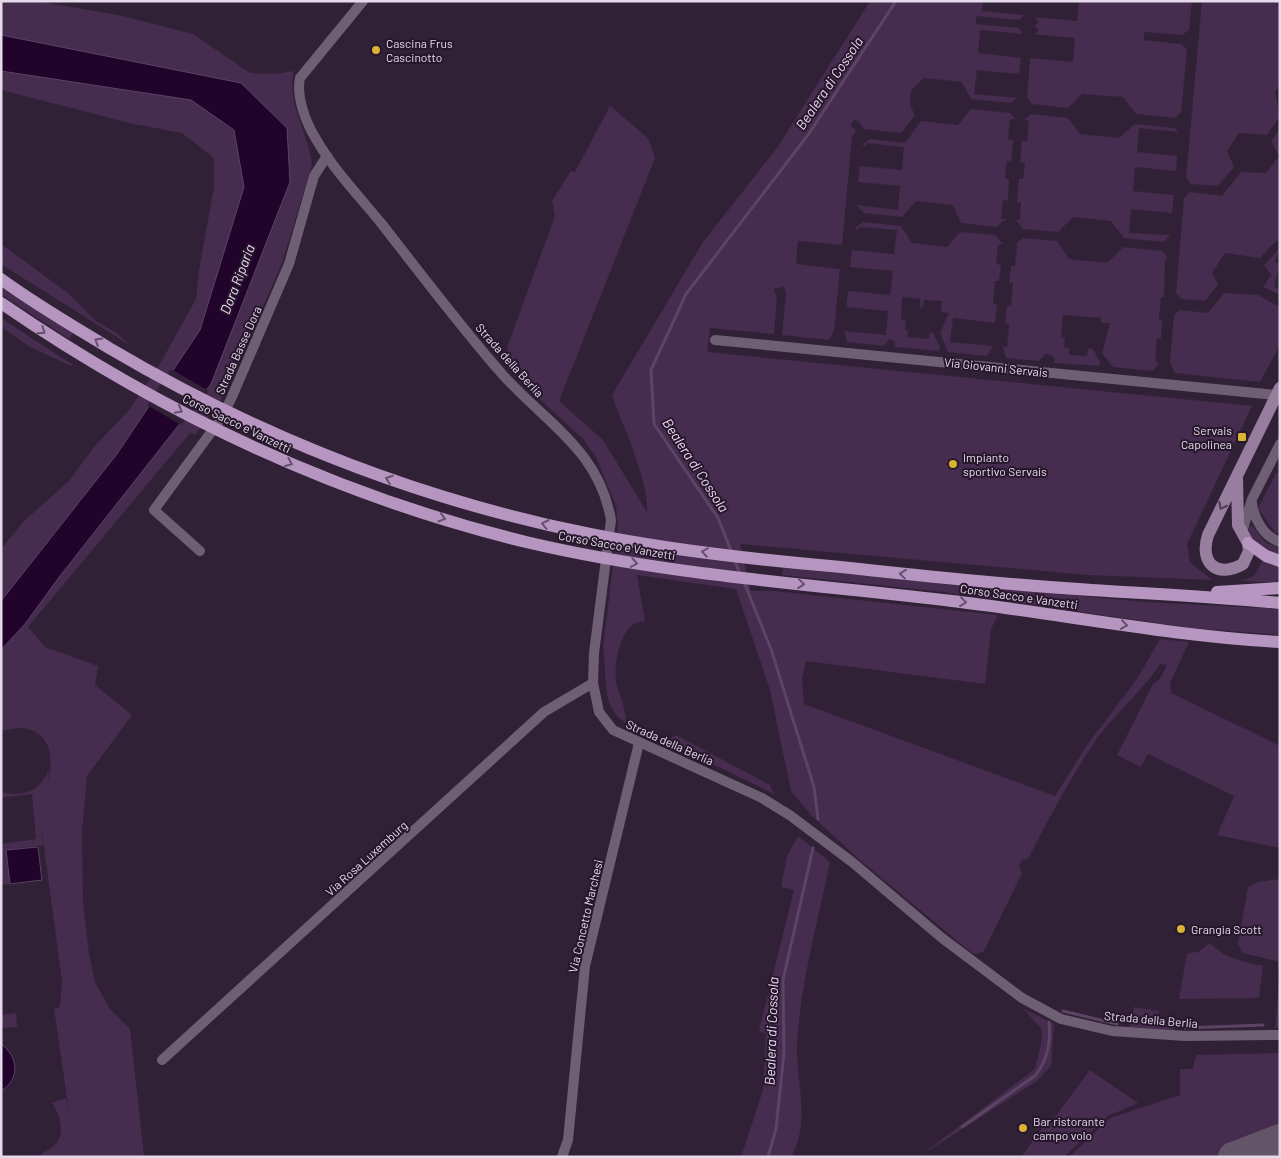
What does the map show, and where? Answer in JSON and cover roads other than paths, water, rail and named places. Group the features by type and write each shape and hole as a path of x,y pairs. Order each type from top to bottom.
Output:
{"main road":[{"name":"Corso Sacco e Vanzetti","path":"1,279 74,327 140,366 246,421 341,461 407,485 522,519 590,534 753,559 1083,590 1184,595 1280,603"},
{"name":"Corso Sacco e Vanzetti","path":"1,304 61,344 136,388 244,444 331,481 458,523 526,542 589,555 753,580 984,605 1201,636 1280,642"},
{"path":"1242,534 1266,556 1280,561"},
{"path":"1184,595 1280,588"}],"street":[{"name":"Strada della Berlia","path":"362,1 300,78 299,91 302,106 316,139 327,156 502,373 583,454 595,472 606,498 611,520 593,683 599,712 613,730 762,798 791,816 846,856 942,938 1022,998 1062,1019 1112,1031 1176,1036 1280,1035"},
{"name":"Strada Basse Dora","path":"200,552 154,510 220,420 231,399 289,264 314,176 327,156"},
{"name":"Via Giovanni Servais","path":"715,340 1278,391 1208,535 1204,553 1207,560 1212,566 1224,570 1243,564 1249,551 1236,512 1237,478"},
{"name":"Via Giovanni Servais","path":"1242,534 1252,499 1280,444"},
{"path":"1252,499 1255,516 1268,536 1280,542"},
{"path":"1208,535 1221,525 1242,534"},
{"name":"Via Rosa Luxemburg","path":"162,1060 544,712 593,683"},
{"name":"Via Concetto Marchesi","path":"562,1157 568,1140 585,966 639,743"}],"water":[{"name":"Dora Riparia","path":"1,35 241,83 287,128 290,182 211,384 60,576 25,624 1,650 1,601 117,454 200,330 244,187 234,130 191,100 1,71"},
{"path":"38,847 42,880 10,884 6,850"},
{"path":"1,1044 11,1055 15,1068 12,1080 1,1091"}],"waterway":[{"name":"Bealera di Cossola","path":"732,553 718,518 654,424 651,370 686,294 808,135 896,1"},
{"name":"Bealera di Cossola","path":"735,561 740,574"},
{"name":"Bealera di Cossola","path":"744,582 771,649 814,787 818,819"},
{"name":"Bealera di Cossola","path":"768,1157 776,1129 784,1053 783,980 813,848"},
{"path":"1063,1011 1117,1024"},
{"path":"962,1127 1036,1075 1048,1050 1049,1022"},
{"path":"1185,1028 1263,1025"}],"place":[{"name":"Cascina Frus Cascinotto","path":"376,50"},
{"name":"Servais Capolinea","path":"1242,437"},
{"name":"Impianto sportivo Servais","path":"953,464"},
{"name":"Grangia Scott","path":"1181,929"},
{"name":"Bar ristorante campo volo","path":"1023,1128"}]}
